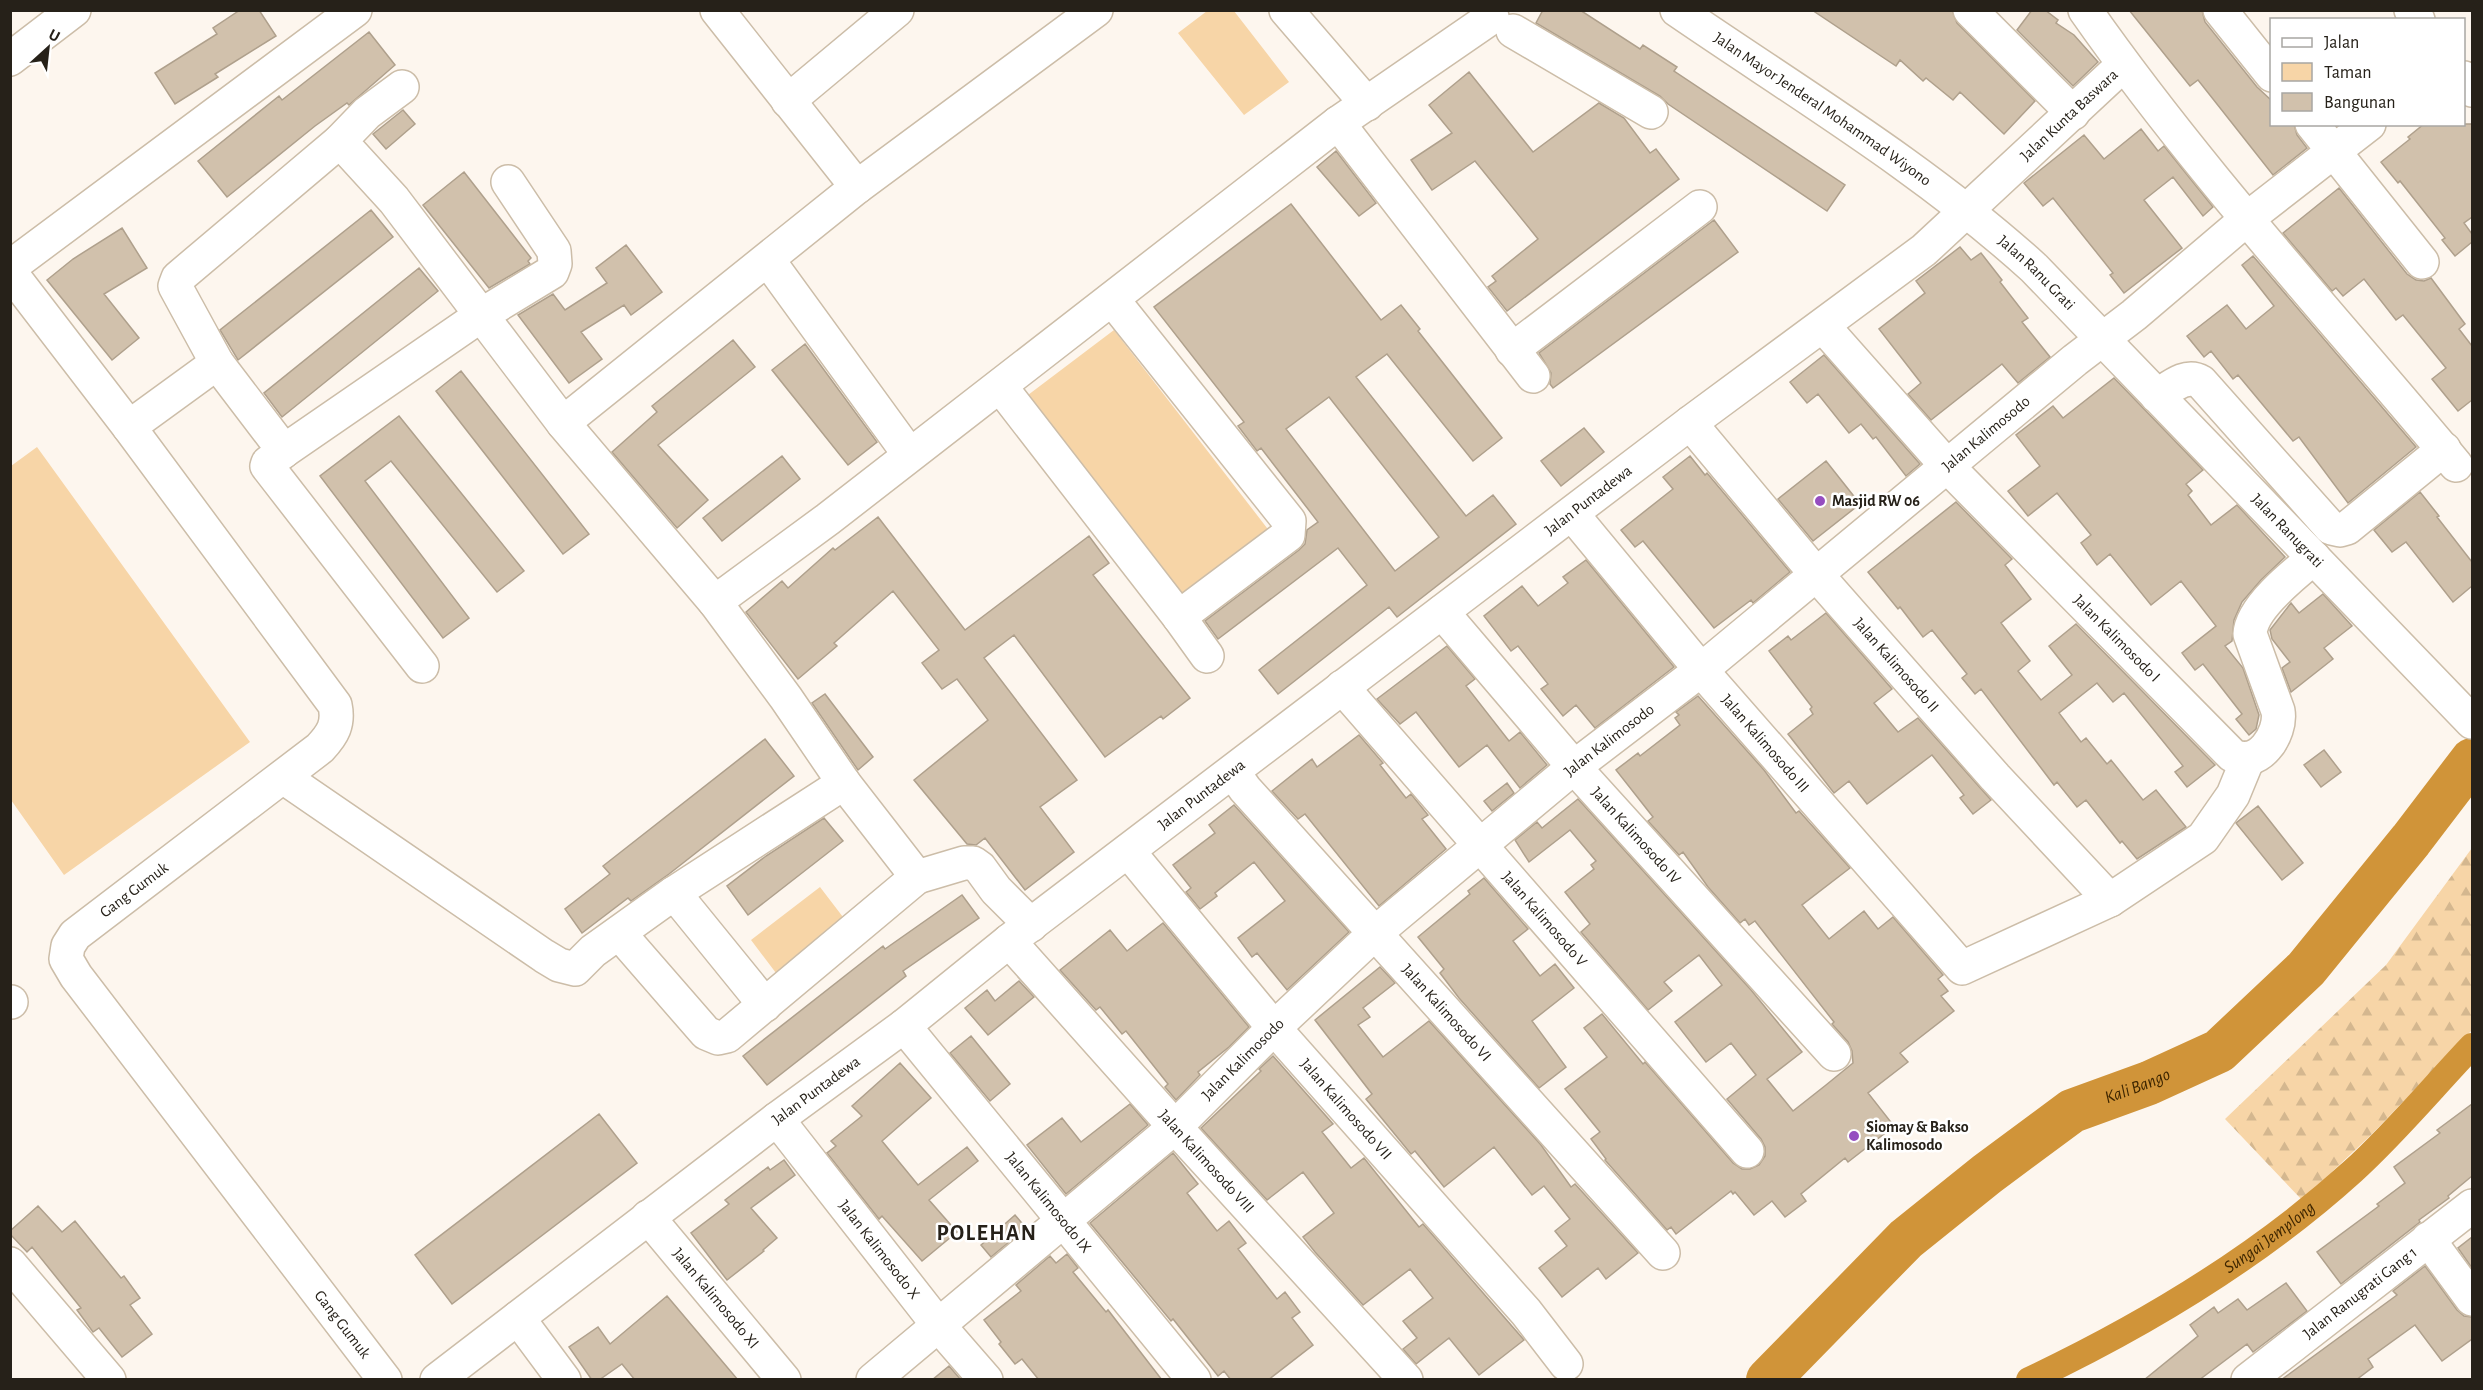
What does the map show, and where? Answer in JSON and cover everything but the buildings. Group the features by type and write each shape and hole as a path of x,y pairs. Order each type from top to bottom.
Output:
{"street":[{"path":"10,59 74,10"},
{"path":"10,267 355,10"},
{"path":"717,10 856,187"},
{"path":"788,101 897,10"},
{"path":"563,423 856,187 1096,10"},
{"path":"1286,10 1367,104"},
{"name":"Jalan Mayor Jenderal Mohammad Wiyono","path":"1677,10 1884,149 1965,209"},
{"path":"1970,10 2073,113"},
{"name":"Jalan Kunta Baswara","path":"1965,209 2123,65 2085,10"},
{"path":"2220,10 2270,74"},
{"path":"715,602 828,519 1338,123 1504,17 1651,112"},
{"path":"2123,65 2248,218 2450,457 2347,528 2340,530 2331,528 2201,382 2194,378 2186,379 2157,396"},
{"path":"284,451 217,363 175,286 178,279 339,141 367,113 402,87"},
{"path":"1338,123 1533,376"},
{"path":"2314,126 2422,262"},
{"name":"Jalan Kalimosodo","path":"873,1380 1175,1127 1274,1028 1374,934 1575,767 1701,670 2248,218 2366,126"},
{"path":"339,141 394,200 483,314 563,423 715,602 786,698 844,783 917,878 727,1036 718,1038 706,1034 619,933"},
{"path":"422,666 268,468 268,463 483,314 552,272 555,264 554,251 508,182"},
{"path":"1512,350 1700,207"},
{"name":"Jalan Puntadewa","path":"437,1380 777,1119 904,1026 1020,933 1342,687 1690,423 1924,250 1965,209"},
{"name":"Jalan Ranu Grati","path":"1965,209 1988,225 2034,268 2103,339"},
{"path":"768,260 909,454"},
{"name":"Gang Gumuk","path":"10,272 129,427 335,705 337,717 335,729 320,748 75,935 68,946 66,959 76,976 386,1380"},
{"path":"1112,299 1289,521 1288,535 1179,617"},
{"name":"Jalan Kalimosodo I","path":"1823,326 1947,465 2232,755 2247,760"},
{"name":"Jalan Ranugrati","path":"2103,339 2472,722"},
{"path":"129,427 217,363"},
{"path":"1000,386 1207,656"},
{"name":"Jalan Kalimosodo II","path":"1690,423 1816,574 1995,777 2110,900"},
{"name":"Jalan Kalimosodo III","path":"1572,514 1701,670 1962,968 2110,900"},
{"path":"2110,900 2203,838 2233,795 2247,760 2256,756 2276,734 2280,722 2278,711 2250,634 2251,624 2254,617 2287,582 2314,558"},
{"name":"Jalan Kalimosodo IV","path":"1442,612 1575,767 1834,1054"},
{"name":"Jalan Kalimosodo V","path":"1342,687 1747,1151"},
{"name":"Jalan Kalimosodo VI","path":"1233,772 1245,789 1374,934 1663,1253"},
{"path":"283,777 559,965 574,969 593,951 674,892 844,783"},
{"name":"Jalan Kalimosodo VII","path":"1128,851 1274,1028 1526,1312 1566,1364"},
{"name":"Jalan Kalimosodo VIII","path":"917,878 963,862 973,863 980,868 996,890 1020,933 1175,1127 1406,1380"},
{"path":"674,892 765,1005"},
{"name":"Jalan Kalimosodo IX","path":"904,1026 1194,1380"},
{"name":"Jalan Kalimosodo X","path":"777,1119 939,1326 986,1380"},
{"name":"Jalan Ranugrati Gang 1","path":"2248,1380 2472,1206"},
{"name":"Jalan Kalimosodo XI","path":"648,1217 784,1380"},
{"path":"2428,1239 2472,1299"},
{"path":"10,1264 108,1380"},
{"path":"518,1318 564,1380"}],"green space":[{"path":"1207,11 1234,11 1289,82 1244,115 1178,33"},
{"path":"1114,330 1274,537 1188,602 1028,395"},
{"path":"37,447 250,742 64,875 11,800 11,466"},
{"path":"2472,848 2472,1030 2371,1135 2302,1200 2225,1119 2386,965"},
{"path":"820,887 846,921 776,973 751,940"}],"waterway":[{"name":"Kali Bango","path":"1768,1380 1906,1239 1987,1174 2072,1111 2149,1083 2219,1051 2306,969 2411,840 2472,760"},
{"name":"Sungai Jemplong","path":"2029,1380 2157,1313 2239,1261 2278,1233 2369,1156 2472,1046"}],"place":[{"name":"Masjid RW 06","path":"1820,501"},
{"name":"Siomay & Bakso Kalimosodo","path":"1854,1136"}],"district":[{"name":"POLEHAN","path":"987,1233"}]}
